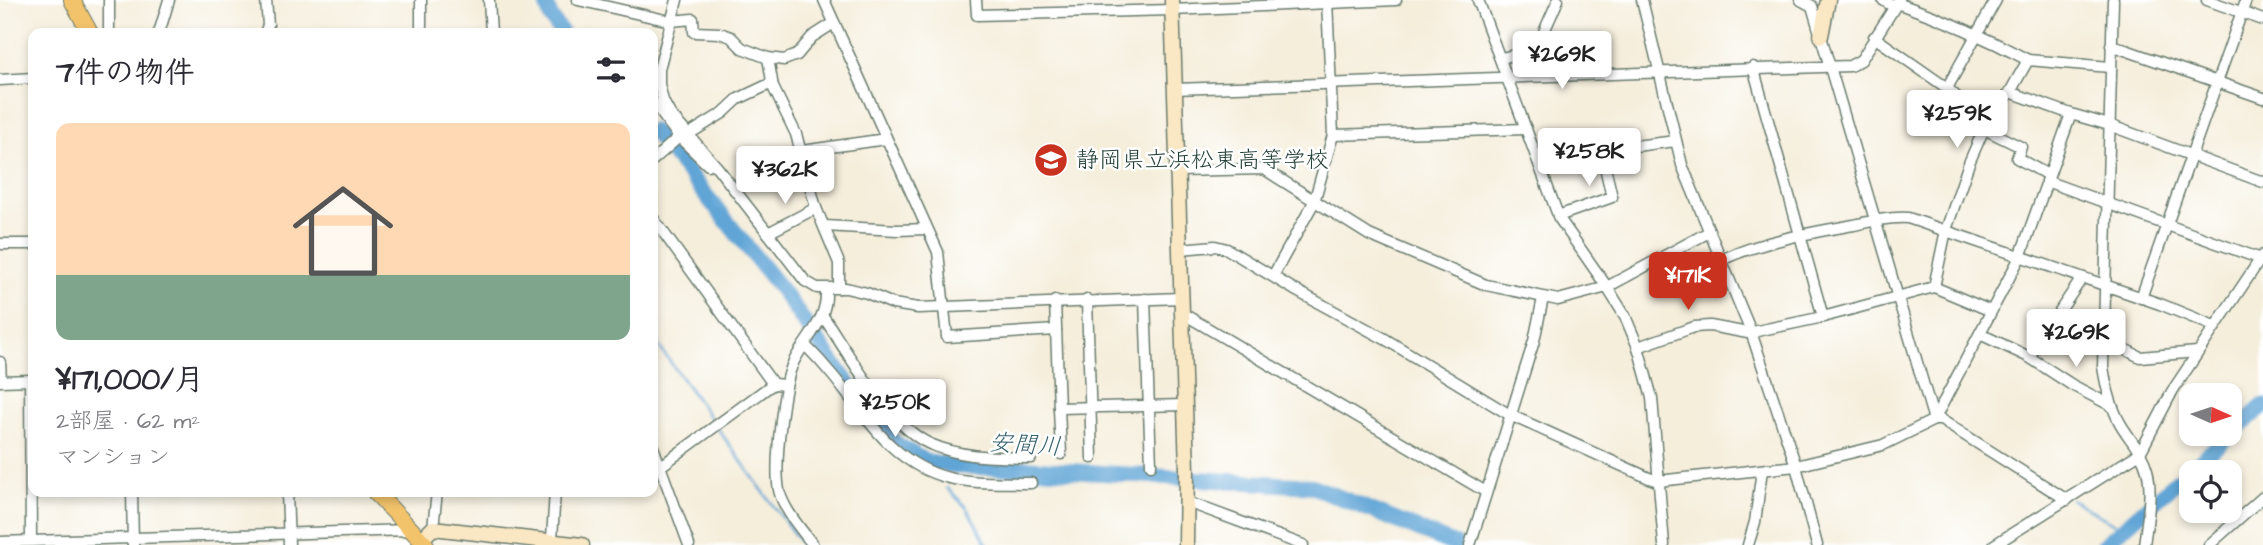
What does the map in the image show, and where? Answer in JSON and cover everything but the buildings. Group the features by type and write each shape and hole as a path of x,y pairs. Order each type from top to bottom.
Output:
{"main road":[{"path":"72,0 87,28"},
{"path":"380,497 423,536"}],"street":[{"path":"108,0 109,28"},
{"path":"161,28 169,0"},
{"path":"266,0 267,28"},
{"path":"421,0 421,28"},
{"path":"489,0 491,28"},
{"path":"677,0 659,69 663,101 682,137 718,167 806,281 817,288 867,293 893,304 918,308 1145,299 1182,306 1486,492"},
{"path":"824,0 938,252 947,337 1056,330"},
{"path":"976,0 977,15 1172,5 1396,0"},
{"path":"1478,0 1558,216 1607,286 1625,316 1638,347 1653,398 1664,545"},
{"path":"1501,58 1536,50 1558,0"},
{"path":"1642,0 1682,165 1751,332 1796,466 1816,545"},
{"path":"1801,0 1812,6 1934,419"},
{"path":"1821,36 1828,0"},
{"path":"1883,0 1891,5 1898,1"},
{"path":"1947,88 1996,0"},
{"path":"2113,0 2104,367 2112,406 2147,470 2149,495 2144,545"},
{"path":"2207,0 2263,20"},
{"path":"2141,298 2246,0"},
{"path":"586,1 670,21 693,19 694,33 720,33 731,37 742,48 768,58 785,60 797,55 812,37 834,23"},
{"path":"1174,89 1753,67 1850,66 1861,60 1898,1"},
{"path":"1898,1 1978,34 2028,60 2110,67"},
{"path":"1273,276 1314,202 1332,135 1328,2"},
{"path":"1172,5 1187,470 1186,545"},
{"path":"1874,37 1947,88 1985,127 2021,147 2017,158 2047,178 2166,225 2262,257 2173,390 2140,453 1994,545"},
{"path":"2111,45 2263,98"},
{"path":"768,58 772,83 789,115 817,208 839,263 839,289"},
{"path":"1934,287 1946,230 1969,163 1985,127 2010,92 2028,60"},
{"path":"1753,67 1823,317"},
{"path":"0,80 28,78"},
{"path":"658,156 682,137 723,113 737,99 772,83"},
{"path":"2010,92 2263,182"},
{"path":"1180,249 1216,246 1227,248 1510,415 1658,481 1796,466 1883,445 1934,419 2020,257 2071,114"},
{"path":"1332,135 1526,129"},
{"path":"802,151 887,139"},
{"path":"1537,158 1676,141"},
{"path":"1558,216 1612,197 1601,150"},
{"path":"1178,171 1264,169 1354,227 1466,278 1486,285 1558,300 1607,286 1709,232"},
{"path":"768,233 817,208"},
{"path":"1721,260 1799,236 1876,221 1908,218 2141,298 2214,326"},
{"path":"658,225 773,384"},
{"path":"825,226 927,229"},
{"path":"0,243 28,244"},
{"path":"2029,357 2081,278"},
{"path":"1638,347 1694,327 1710,326 1751,332 1823,317 1934,287 1991,311"},
{"path":"813,545 792,517 779,492 778,468 786,385 794,361 822,316 827,303 826,289"},
{"path":"1471,543 1534,341 1543,298"},
{"path":"1145,299 1151,465"},
{"path":"1087,300 1092,458"},
{"path":"1055,302 1060,454"},
{"path":"822,316 886,407 909,430 928,443 977,456 1031,458"},
{"path":"1980,334 2029,357 2072,385 2112,406"},
{"path":"2104,338 2140,357 2197,352"},
{"path":"805,344 872,428 895,452 925,469 950,478 1031,483"},
{"path":"0,362 0,380 28,380"},
{"path":"661,466 773,384 786,385"},
{"path":"1059,408 1185,405"},
{"path":"1934,419 1941,420 2069,499"},
{"path":"658,459 688,545"},
{"path":"1748,545 1755,523 1762,470"},
{"path":"1187,496 1303,545"},
{"path":"31,497 31,541"},
{"path":"132,497 133,542"},
{"path":"288,497 289,545"},
{"path":"423,536 435,497"},
{"path":"550,544 555,497"},
{"path":"2208,545 2263,497"},
{"path":"0,542 133,542 289,532 582,545"}],"waterway":[{"name":"安間川","path":"545,0 551,18 558,28"},
{"name":"安間川","path":"551,18 552,28"},
{"name":"安間川","path":"658,137 780,288 865,407 894,442 926,462 968,467 1312,486 1456,545"},
{"path":"658,345 714,423"},
{"name":"安間川","path":"2104,545 2263,406"},
{"path":"718,429 802,545"},
{"path":"947,488 966,507 988,545"},
{"path":"2071,499 2123,529"}],"place":[{"name":"静岡県立浜松東高等学校","path":"1051,160"}]}
